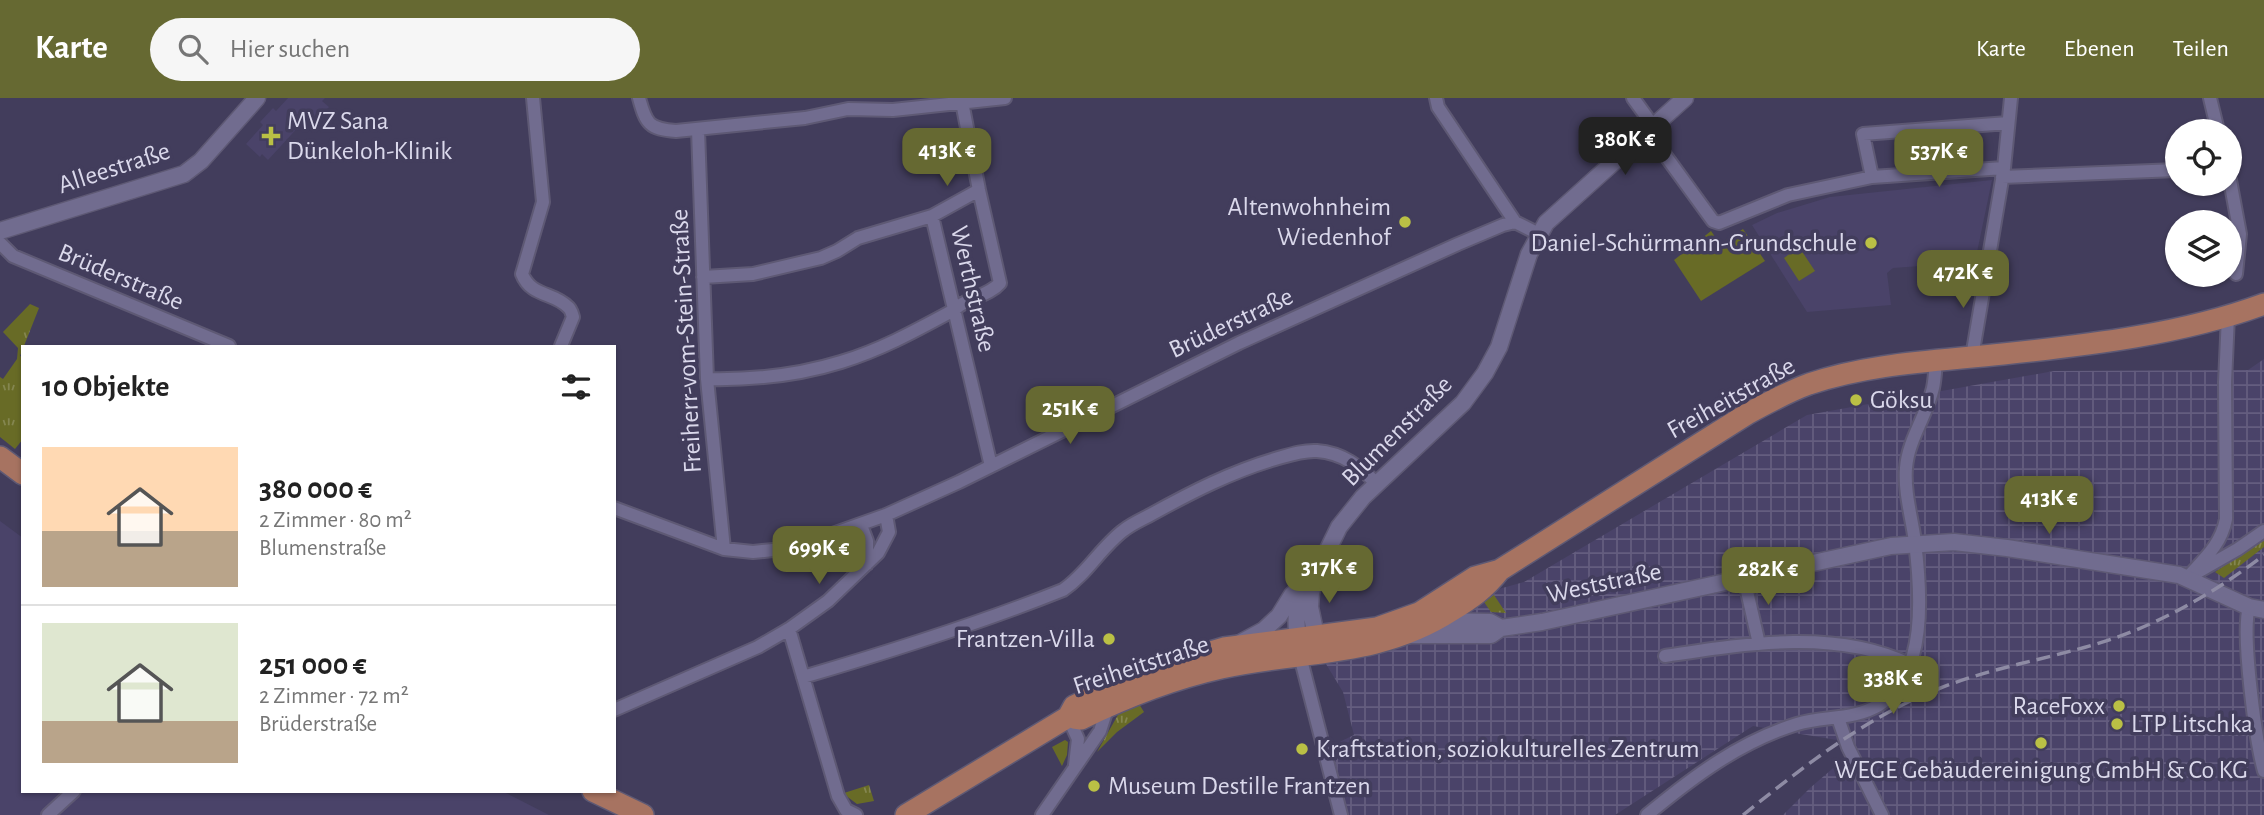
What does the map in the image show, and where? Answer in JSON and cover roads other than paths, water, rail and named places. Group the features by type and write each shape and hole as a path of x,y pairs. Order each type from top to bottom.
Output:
{"main road":[{"name":"Freiheitstraße","path":"1402,629 1429,607 1475,577 1500,570 1774,399 1810,384 1839,375 2097,342 2228,316 2264,304"},
{"path":"0,457 21,473"},
{"name":"Freiheitstraße","path":"1068,717 1081,719 1167,682 1223,667 1377,628 1402,629 1436,621 1484,590 1500,570"},
{"name":"Freiheitstraße","path":"906,815 1068,717 1074,706 1133,678 1199,654 1224,648 1308,646"},
{"path":"597,793 643,815"}],"street":[{"name":"Alleestraße","path":"0,231 184,174 201,161 257,98"},
{"path":"533,98 543,202 522,274 526,284 568,306 573,317 561,345"},
{"path":"639,98 649,125 660,130 698,130 805,118 848,109 893,110 1005,98"},
{"path":"1436,98 1438,107 1516,222 1539,234"},
{"path":"1633,98 1654,127 1657,144 1713,221 1719,223 1788,195 1872,177 2165,170"},
{"name":"Blumenstraße","path":"1308,646 1295,617 1298,604 1339,527 1377,484 1463,403 1485,373 1499,347 1529,254 1539,234 1554,215 1685,98"},
{"path":"1972,357 2003,173 2011,98"},
{"path":"2210,98 2215,119"},
{"path":"707,379 782,373 841,362 894,341 954,310 962,303 994,290 1000,284 962,102"},
{"path":"1872,177 1863,134 2008,123"},
{"name":"Freiherr-vom-Stein-Straße","path":"698,130 707,379 723,549"},
{"name":"Werthstraße","path":"979,190 932,215 990,466"},
{"path":"703,276 753,274 801,264 837,251 858,238 932,215"},
{"name":"Brüderstraße","path":"616,509 723,549 753,552 783,549 861,525 990,466 1246,340 1458,244 1516,222"},
{"name":"Brüderstraße","path":"0,243 13,256 227,345"},
{"path":"2187,578 2214,549 2223,534 2226,519 2225,392 2228,316"},
{"path":"1647,815 1741,747 1799,723 1867,711 1881,704 1899,687 1911,665 1919,618 1916,545 1906,468 1934,387 1936,361"},
{"path":"803,677 913,645 1063,590 1075,582 1104,547 1127,527 1194,491 1243,470 1291,455 1315,451 1345,457 1377,484"},
{"path":"616,709 758,647 828,601 878,554 889,532 886,515"},
{"path":"861,525 867,541 867,564"},
{"path":"2187,578 2211,566 2264,531"},
{"name":"Weststraße","path":"1402,629 1490,635 1501,628 1542,622 1891,546 1954,542 2007,548 2187,578 2256,609"},
{"name":"Blumenstraße","path":"1224,648 1264,630 1279,616 1293,595 1317,572"},
{"path":"1744,578 1759,644"},
{"path":"2256,609 2245,619 2259,752 2264,771"},
{"name":"Weststraße","path":"1436,621 1490,622 1501,628"},
{"path":"789,629 838,796 846,810 856,815"},
{"path":"1665,656 1745,644 1838,643 1911,665"},
{"path":"1308,646 1341,815"},
{"path":"1042,815 1100,731 1108,706"},
{"path":"1068,717 1078,739 1075,765"},
{"path":"1838,718 1847,747 1882,815"},
{"path":"48,815 72,793"}],"railway":[{"path":"1743,815 1836,744 1911,700 1987,672 2087,647 2136,630 2203,597 2264,555"}],"place":[{"name":"MVZ Sana Dünkeloh-Klinik","path":"271,136"},
{"name":"Altenwohnheim Wiedenhof","path":"1405,222"},
{"name":"Daniel-Schürmann-Grundschule","path":"1871,243"},
{"name":"Göksu","path":"1856,400"},
{"name":"Frantzen-Villa","path":"1109,639"},
{"name":"RaceFoxx","path":"2119,706"},
{"name":"LTP Litschka","path":"2117,724"},
{"name":"WEGE Gebäudereinigung GmbH & Co KG","path":"2041,743"},
{"name":"Kraftstation, soziokulturelles Zentrum","path":"1302,749"},
{"name":"Museum Destille Frantzen","path":"1094,786"}]}
